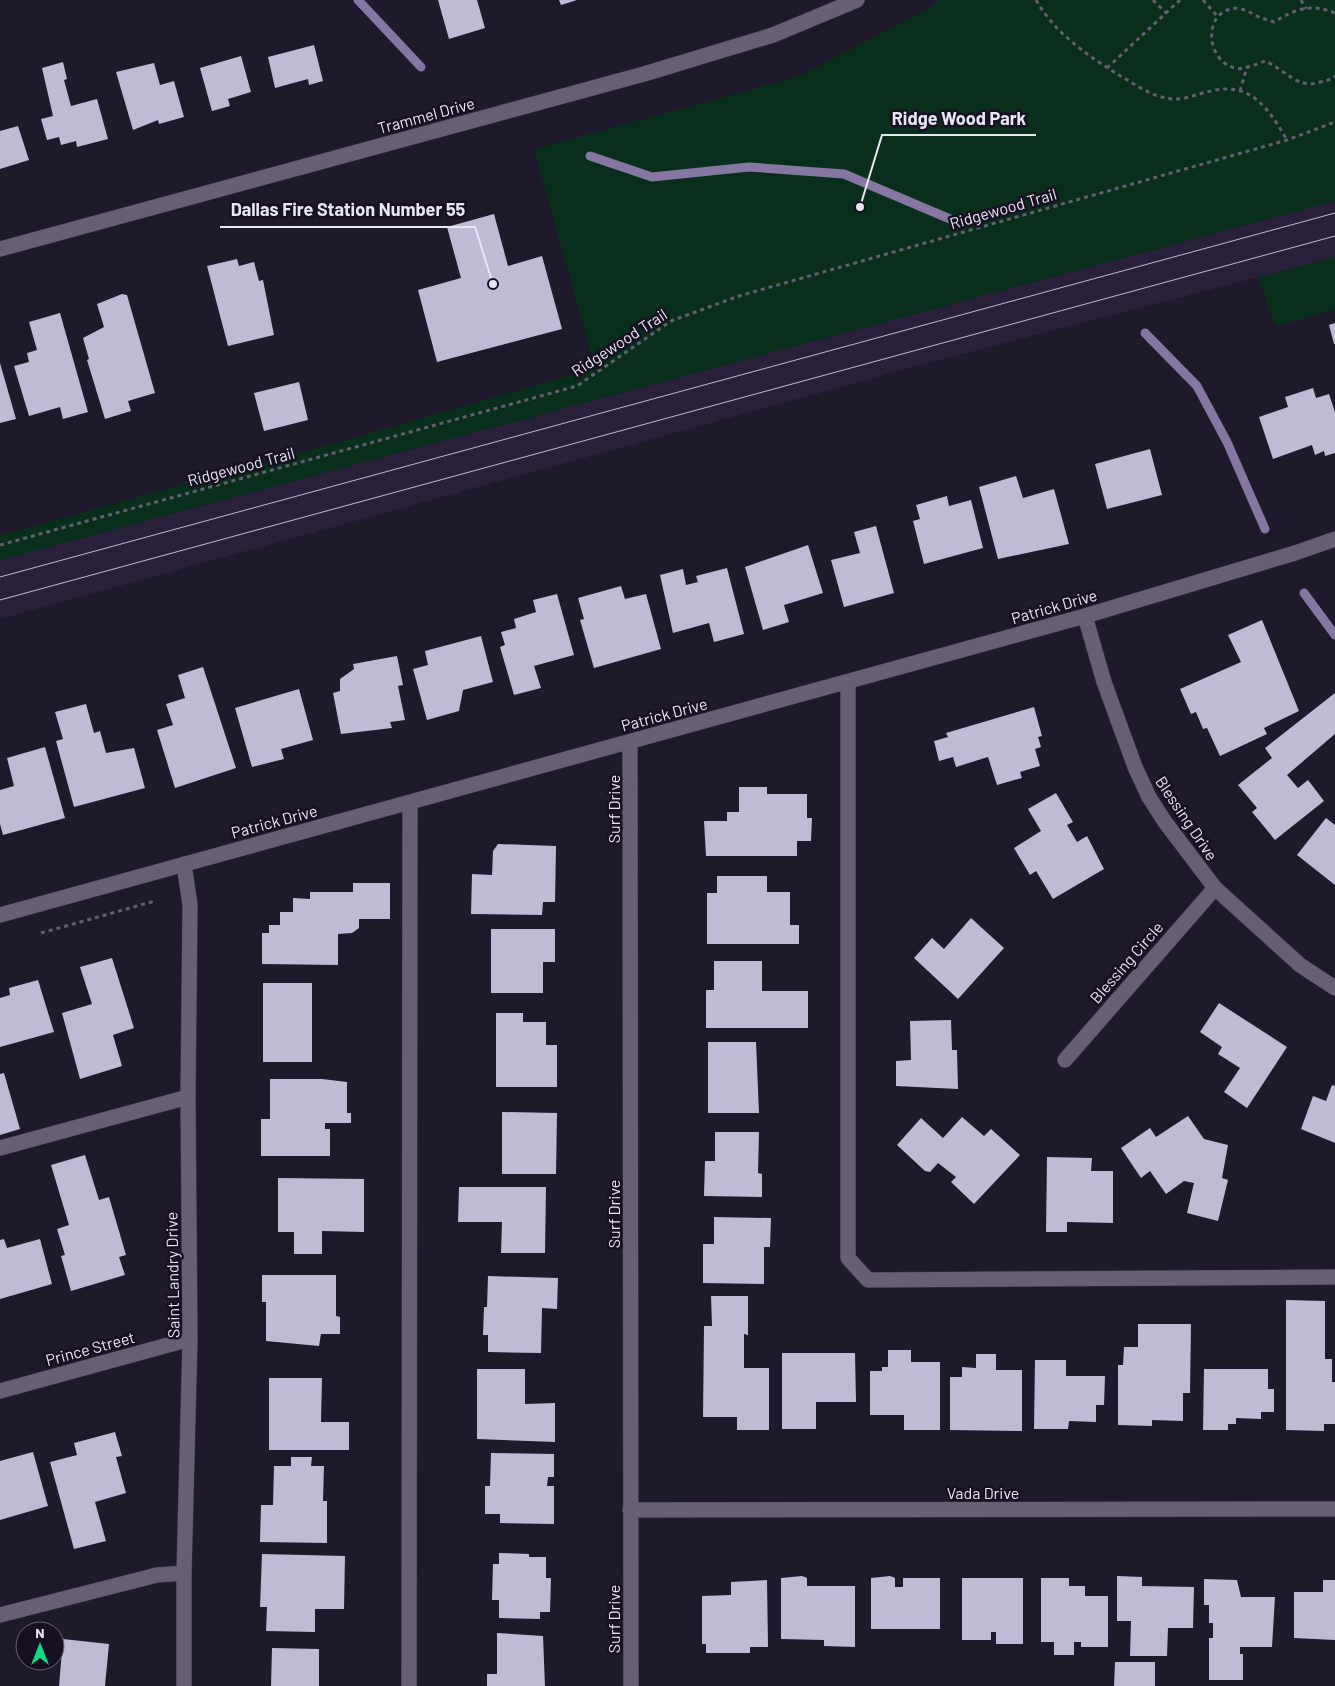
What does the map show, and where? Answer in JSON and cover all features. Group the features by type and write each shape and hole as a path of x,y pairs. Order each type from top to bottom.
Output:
{"street":[{"name":"Trammel Drive","path":"0,249 644,74 774,35 857,0"},
{"name":"Patrick Drive","path":"0,915 848,683 1085,616 1295,553 1335,539"},
{"name":"Blessing Drive","path":"1085,616 1104,682 1135,767 1149,798 1215,888 1300,965 1335,988"},
{"path":"848,683 848,1258 868,1280 1335,1277"},
{"name":"Surf Drive","path":"630,742 631,1686"},
{"path":"409,1686 410,803"},
{"name":"Saint Landry Drive","path":"184,864 190,905 188,1097 190,1339 184,1573 184,1686"},
{"name":"Blessing Circle","path":"1065,1060 1215,888"},
{"path":"0,1148 188,1097"},
{"name":"Prince Street","path":"0,1391 190,1339"},
{"name":"Vada Drive","path":"630,1510 1335,1509"},
{"path":"0,1615 156,1575 184,1573"}],"path":[{"path":"1036,0 1042,10 1059,29 1081,50 1144,90 1158,96 1175,99 1213,90 1228,89 1240,91 1256,99 1270,112 1287,140"},
{"path":"1154,0 1166,12"},
{"path":"1107,68 1180,0"},
{"path":"1203,0 1218,17"},
{"path":"1301,0 1306,9"},
{"path":"1335,14 1320,7 1296,10 1274,22 1261,18 1245,9 1230,9 1218,17 1213,27 1211,43 1216,55 1225,64 1236,69 1265,61 1275,65 1297,81 1312,85 1335,76"},
{"path":"1240,91 1247,67"},
{"name":"Ridgewood Trail","path":"0,545 578,386 671,321 739,296 1287,140 1335,122"},
{"path":"42,933 155,901"}],"shaded area":[{"path":"1335,201 1335,257 935,361 0,619 0,560"}],"green space":[{"path":"939,0 1335,0 1335,201 0,560 0,535 343,441 595,368 534,149 797,77 929,9"},
{"path":"1335,257 1335,310 1276,326 1257,277"}],"building":[{"path":"438,0 477,0 485,28 449,39"},
{"path":"559,0 577,0 561,5"},
{"path":"314,45 323,81 309,85 308,79 275,88 268,57"},
{"path":"241,56 251,92 228,99 230,106 212,111 200,68"},
{"path":"63,62 67,79 64,80 71,106 97,99 108,139 77,147 76,141 61,145 59,137 47,140 41,119 53,116 42,68"},
{"path":"154,63 160,85 174,81 184,117 159,124 158,120 133,130 116,72"},
{"path":"18,126 29,160 0,169 0,131"},
{"path":"494,214 508,266 542,256 562,329 437,362 418,290 461,278 447,227"},
{"path":"237,259 239,266 254,262 259,281 263,280 274,335 228,346 207,266"},
{"path":"122,294 127,295 155,393 128,401 131,411 105,419 87,360 89,359 83,338 104,327 97,304"},
{"path":"60,313 88,412 63,419 60,407 29,416 14,366 29,362 27,353 37,350 29,322"},
{"path":"1335,323 1335,344 1334,344 1329,325"},
{"path":"0,363 16,419 0,423"},
{"path":"299,382 308,420 264,431 254,393"},
{"path":"1313,388 1316,398 1329,394 1335,412 1335,453 1325,456 1324,451 1315,455 1312,445 1273,459 1259,417 1288,407 1285,397"},
{"path":"1150,449 1162,495 1107,509 1095,464"},
{"path":"1016,476 1023,498 1054,489 1069,544 998,559 979,487"},
{"path":"947,496 949,506 971,500 983,548 924,564 913,521 920,519 916,505"},
{"path":"876,526 894,593 844,607 831,560 860,553 854,532"},
{"path":"808,545 823,593 784,605 789,622 763,630 745,567"},
{"path":"727,568 744,634 714,642 709,623 673,633 660,575 683,569 686,585 698,582 696,576"},
{"path":"621,586 625,599 646,594 661,649 594,668 580,620 584,619 578,598"},
{"path":"557,594 574,655 534,666 541,688 514,695 500,647 505,645 501,632 516,628 514,619 536,612 533,600"},
{"path":"1262,620 1299,711 1264,728 1267,734 1220,756 1207,728 1203,729 1196,712 1191,714 1180,689 1241,662 1228,635"},
{"path":"481,636 493,682 463,690 459,711 427,720 413,669 428,665 425,651"},
{"path":"397,656 403,685 398,686 405,720 390,722 392,728 341,734 333,693 340,691 340,679 354,669 353,664"},
{"path":"203,667 236,768 175,788 157,730 173,725 166,704 185,698 178,675"},
{"path":"299,689 313,740 281,749 284,759 252,767 235,708"},
{"path":"1335,693 1335,734 1287,775 1298,788 1308,780 1324,801 1275,840 1252,812 1257,808 1238,785 1272,758 1265,748"},
{"path":"86,704 94,733 100,731 106,753 134,748 145,788 74,807 56,741 63,739 55,712"},
{"path":"1034,707 1042,736 1038,737 1041,747 1035,749 1040,766 1020,772 1022,778 997,785 988,757 956,767 953,757 939,761 934,741 948,737 946,733"},
{"path":"45,747 65,818 3,835 0,824 0,790 14,786 7,758"},
{"path":"739,787 767,787 767,794 807,794 807,818 812,818 811,841 797,841 797,856 706,856 704,821 727,821 727,812 739,812"},
{"path":"1056,793 1073,822 1067,825 1077,842 1087,836 1104,869 1053,899 1036,871 1030,875 1014,848 1041,831 1028,809"},
{"path":"1326,818 1335,825 1335,885 1297,855"},
{"path":"498,844 556,846 555,902 543,902 542,915 471,914 472,874 492,875 493,851"},
{"path":"717,876 767,876 767,892 790,892 790,925 799,925 799,944 707,944 707,893 717,893"},
{"path":"353,883 390,883 390,919 359,919 359,928 352,933 338,934 338,965 262,964 262,933 269,933 269,925 280,925 280,912 293,912 293,898 310,899 310,892 353,892"},
{"path":"971,918 1004,948 958,999 914,958 932,938 944,949"},
{"path":"491,929 555,929 555,962 543,962 543,993 491,993"},
{"path":"112,958 134,1028 113,1035 122,1066 80,1079 62,1013 92,1004 80,967"},
{"path":"714,961 762,961 762,991 808,991 808,1028 706,1028 706,990 714,990"},
{"path":"38,980 54,1032 0,1047 0,998 10,995 9,988"},
{"path":"263,983 312,983 312,1062 263,1062"},
{"path":"1219,1003 1287,1047 1247,1108 1224,1092 1240,1068 1218,1054 1222,1047 1200,1032"},
{"path":"496,1013 523,1013 523,1022 546,1022 546,1045 557,1045 557,1087 496,1087"},
{"path":"951,1020 952,1050 957,1050 958,1089 896,1086 896,1061 911,1060 910,1021"},
{"path":"708,1042 756,1042 759,1113 708,1113"},
{"path":"4,1073 20,1129 0,1135 0,1074"},
{"path":"270,1079 322,1079 347,1082 347,1113 351,1113 351,1123 325,1123 325,1129 330,1129 330,1156 261,1156 261,1119 270,1119"},
{"path":"1332,1085 1335,1086 1335,1143 1301,1129 1313,1096 1326,1101"},
{"path":"502,1112 557,1113 556,1174 502,1174"},
{"path":"1188,1116 1204,1139 1228,1145 1222,1178 1228,1180 1218,1221 1187,1213 1194,1183 1184,1181 1166,1194 1150,1171 1141,1178 1121,1148 1150,1128 1156,1137"},
{"path":"962,1117 984,1136 991,1129 1020,1155 974,1204 951,1182 956,1177 938,1163 930,1172 925,1171 897,1145 921,1118 943,1138"},
{"path":"715,1132 759,1132 758,1173 762,1174 762,1197 704,1196 705,1161 715,1161"},
{"path":"85,1155 99,1200 109,1197 126,1255 119,1257 125,1275 71,1291 61,1256 65,1255 57,1229 69,1225 51,1165"},
{"path":"1047,1157 1092,1158 1091,1171 1113,1171 1113,1223 1067,1222 1067,1232 1046,1232"},
{"path":"278,1178 364,1179 364,1232 322,1231 322,1254 294,1254 294,1232 278,1232"},
{"path":"459,1187 546,1187 545,1253 501,1253 502,1222 458,1222"},
{"path":"714,1217 771,1218 770,1247 764,1247 764,1284 703,1283 703,1244 714,1244"},
{"path":"4,1239 7,1248 40,1239 52,1284 0,1299 0,1240"},
{"path":"262,1275 336,1275 336,1316 340,1317 340,1334 321,1334 319,1346 266,1341 266,1302 262,1302"},
{"path":"488,1276 558,1278 557,1309 542,1308 541,1353 488,1352 488,1335 483,1335 484,1307 487,1307"},
{"path":"711,1296 748,1296 748,1335 744,1334 744,1368 769,1368 769,1430 737,1430 737,1417 703,1417 704,1326 712,1326"},
{"path":"1286,1300 1325,1301 1325,1359 1332,1359 1332,1382 1335,1382 1335,1424 1324,1424 1324,1431 1286,1430"},
{"path":"1138,1324 1191,1324 1190,1393 1183,1393 1183,1421 1152,1420 1152,1426 1118,1425 1118,1365 1123,1365 1124,1347 1138,1347"},
{"path":"888,1350 911,1350 911,1362 940,1362 940,1430 904,1430 904,1415 870,1415 870,1371 882,1371 882,1367 888,1367"},
{"path":"782,1353 855,1353 856,1402 816,1402 816,1429 782,1429"},
{"path":"976,1354 996,1354 996,1370 1022,1370 1022,1431 950,1430 950,1377 962,1377 962,1367 976,1368"},
{"path":"1035,1360 1066,1360 1066,1376 1105,1376 1104,1405 1096,1405 1096,1422 1069,1421 1068,1429 1034,1429"},
{"path":"477,1369 525,1369 525,1404 555,1403 555,1442 477,1439"},
{"path":"1204,1369 1268,1369 1268,1389 1274,1389 1274,1412 1261,1412 1261,1419 1236,1418 1236,1424 1228,1424 1228,1430 1203,1430"},
{"path":"269,1378 322,1378 321,1422 349,1422 349,1450 269,1450"},
{"path":"115,1432 122,1456 116,1457 126,1493 95,1502 106,1541 74,1549 50,1462 77,1455 74,1443"},
{"path":"33,1452 48,1506 0,1520 0,1461"},
{"path":"491,1453 554,1454 554,1477 548,1477 547,1486 554,1486 554,1524 500,1523 500,1514 485,1514 485,1486 490,1486"},
{"path":"291,1457 312,1457 311,1466 324,1466 323,1501 327,1501 327,1543 260,1542 261,1505 273,1505 274,1466 291,1466"},
{"path":"499,1553 529,1554 529,1557 546,1557 546,1578 551,1578 550,1612 540,1612 540,1619 499,1618 499,1600 492,1600 493,1564 499,1564"},
{"path":"262,1554 345,1556 344,1609 315,1609 315,1632 266,1631 267,1607 260,1607"},
{"path":"802,1576 807,1578 807,1586 855,1586 855,1647 824,1646 824,1640 781,1639 781,1578"},
{"path":"890,1576 895,1578 895,1587 903,1587 903,1578 940,1578 940,1629 871,1629 871,1578"},
{"path":"1117,1576 1142,1577 1142,1586 1194,1587 1193,1628 1168,1628 1167,1656 1130,1656 1131,1621 1117,1621"},
{"path":"962,1578 1023,1578 1023,1644 996,1644 996,1632 991,1632 991,1640 962,1640"},
{"path":"1041,1578 1069,1578 1069,1586 1085,1586 1085,1596 1108,1596 1108,1647 1081,1647 1081,1642 1074,1642 1074,1655 1054,1655 1054,1642 1041,1642"},
{"path":"1204,1579 1237,1580 1241,1597 1275,1597 1272,1647 1240,1647 1240,1654 1243,1654 1243,1680 1209,1680 1209,1638 1213,1638 1213,1623 1209,1623 1209,1605 1204,1605"},
{"path":"767,1580 768,1647 750,1647 750,1653 706,1653 706,1644 702,1644 702,1596 731,1595 731,1582"},
{"path":"1323,1580 1335,1580 1335,1640 1294,1638 1294,1592 1323,1592"},
{"path":"497,1633 543,1636 545,1686 487,1686 487,1674 497,1674"},
{"path":"65,1639 109,1644 105,1686 59,1686 60,1671 65,1671"},
{"path":"272,1648 319,1649 319,1686 271,1686"},
{"path":"1115,1662 1155,1662 1155,1686 1114,1686"}],"waterway":[{"path":"358,0 421,67"},
{"path":"590,156 652,177 749,167 844,174 950,219"},
{"path":"1145,333 1197,386 1227,442 1265,529"},
{"path":"1304,593 1335,635"}],"tram line":[{"path":"0,577 1335,213"},
{"path":"0,600 1335,236"}],"place":[{"name":"Ridge Wood Park","path":"860,207"},
{"name":"Dallas Fire Station Number 55","path":"493,284"}]}
